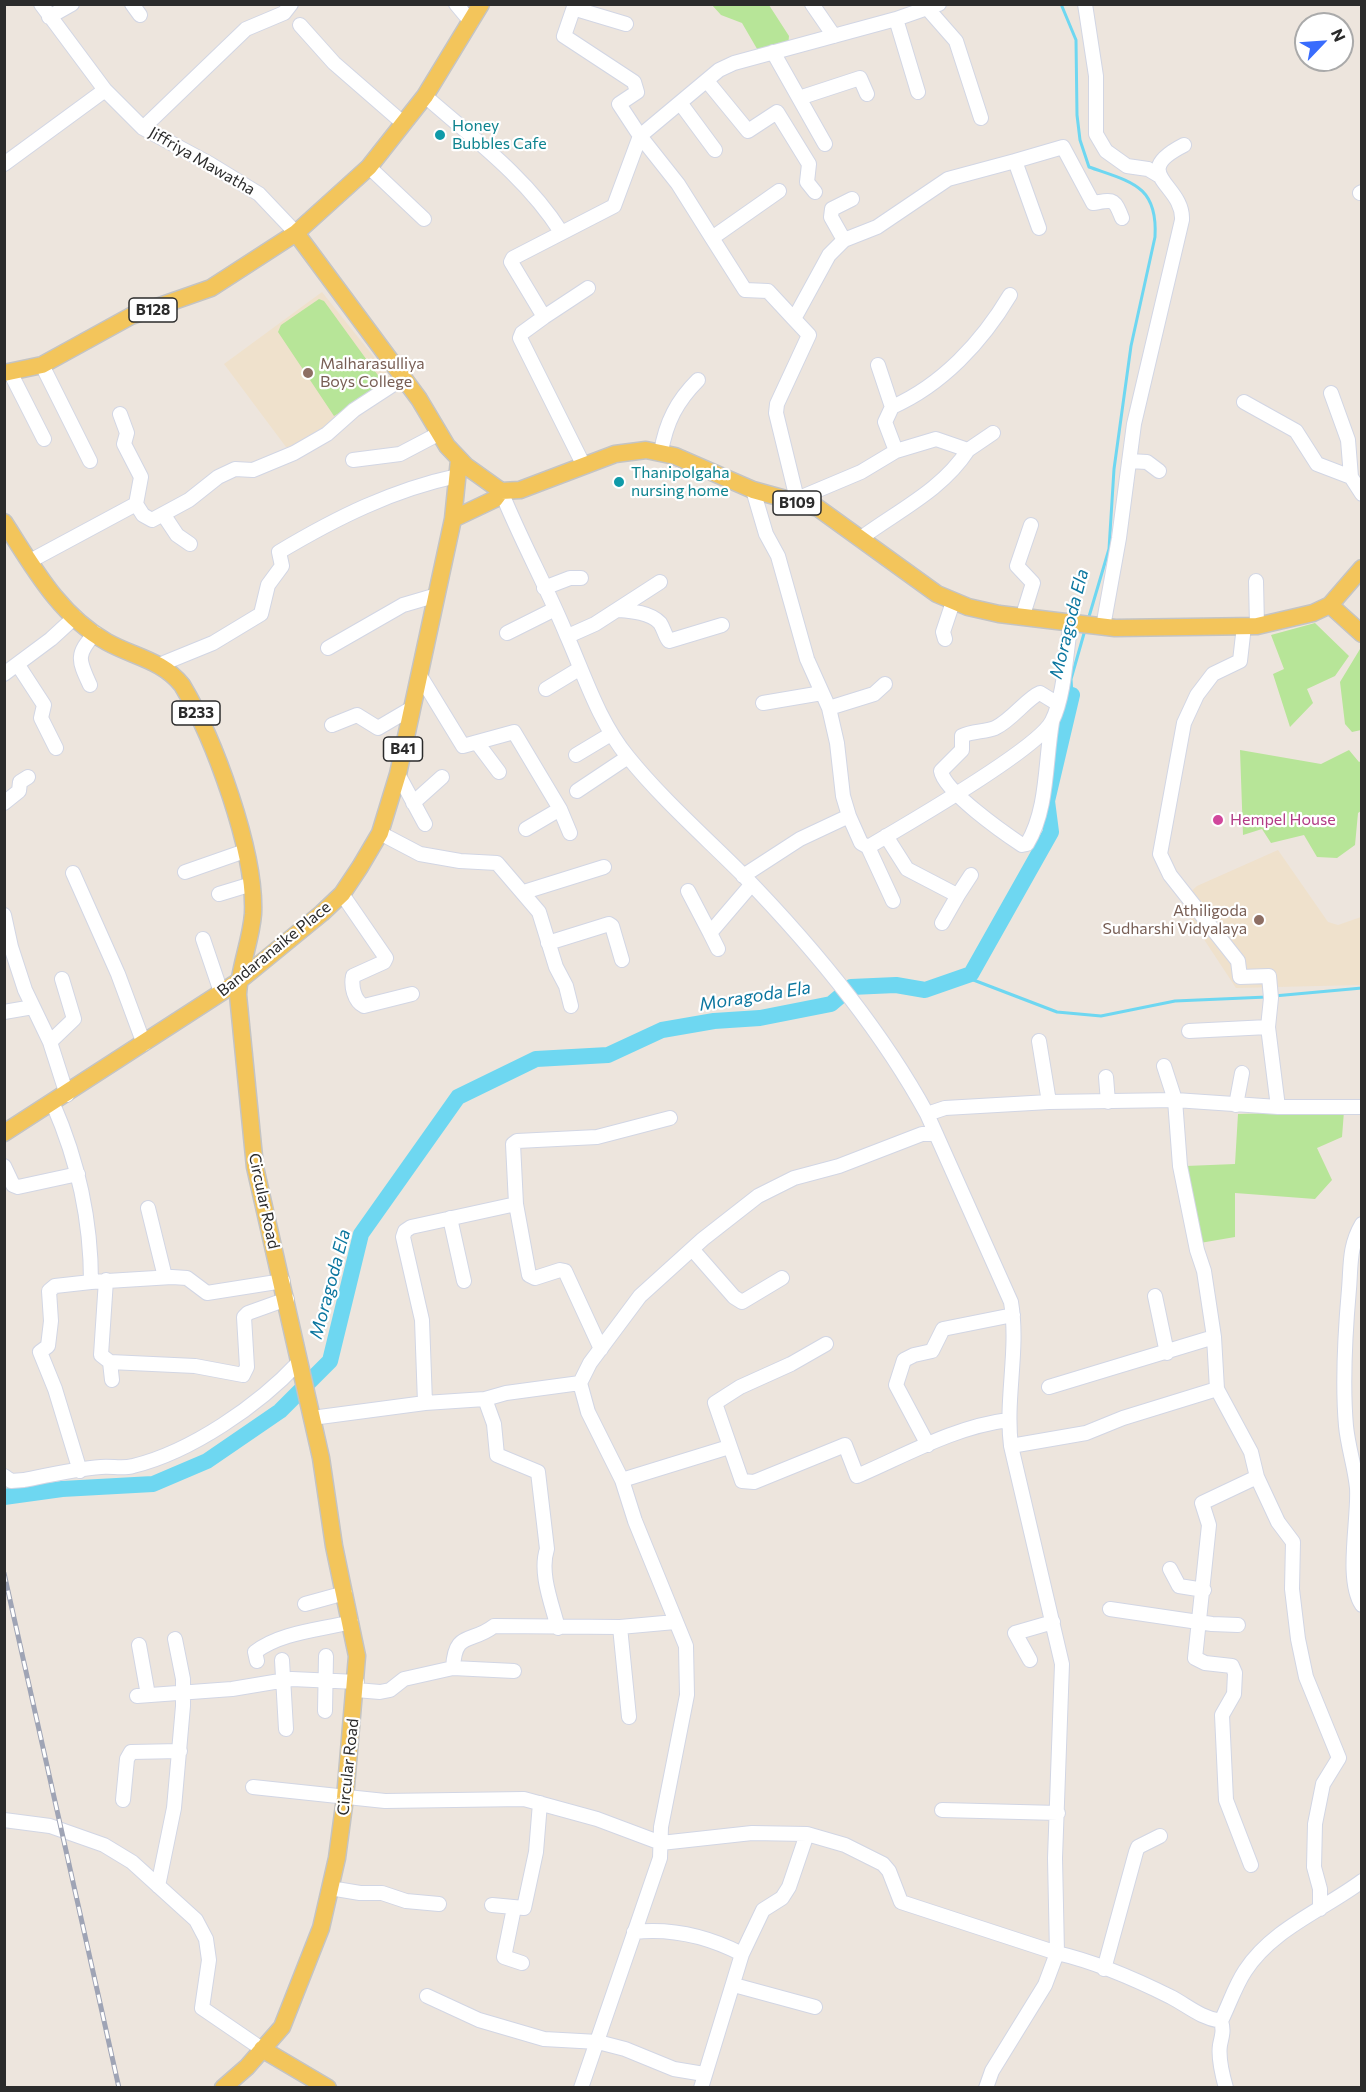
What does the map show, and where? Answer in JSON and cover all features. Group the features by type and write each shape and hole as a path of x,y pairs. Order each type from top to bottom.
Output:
{"main road":[{"name":"B128","path":"7,373 42,365 131,316 211,288 296,233 369,167 425,96 481,4"},
{"path":"296,233 403,378 440,433 458,468 501,491 495,499 453,519"},
{"name":"B109","path":"501,491 520,490 583,464 632,450 661,452 706,468 753,490 818,508 905,573 953,602 999,614 1023,615 1101,627 1250,626 1313,613 1330,605 1362,568"},
{"name":"Bandaranaike Place","path":"4,1133 60,1099 238,981 342,894 380,833 398,774 453,519 458,468"},
{"name":"B233","path":"4,522 57,601 108,642 159,665 173,674 190,698 231,798 252,884 253,914 246,959 238,981"},
{"path":"1330,605 1362,634"},
{"name":"Circular Road","path":"223,2088 247,2067 282,2026 321,1928 345,1798 357,1686 357,1646 334,1546 312,1418 287,1299 262,1204 255,1167 241,1040 238,981"},
{"path":"279,2059 282,2026"},
{"path":"262,2049 328,2088"},
{"path":"247,2067 260,2061 279,2059"}],"street":[{"name":"Jiffriya Mawatha","path":"41,4 105,90 143,128 260,194 296,233"},
{"path":"49,17 72,4"},
{"path":"143,128 246,29 284,13 291,4"},
{"path":"456,4 471,22"},
{"path":"813,4 834,36"},
{"path":"1085,4 1096,76 1096,134 1106,151 1127,165 1148,169 1158,175 1183,210 1134,424 1101,627"},
{"path":"544,317 512,262 513,258 614,206 640,136 719,70 734,63 896,19 933,6 956,41 981,118"},
{"path":"626,24 575,7 564,36 634,82 637,92 619,104 640,136 678,184 745,290 768,291 809,335 777,404 776,413 798,503"},
{"path":"896,19 918,92"},
{"path":"300,24 334,63 404,123"},
{"path":"773,52 825,144"},
{"path":"799,98 860,78 867,94"},
{"path":"707,81 748,131 777,112 809,165 807,182 815,192"},
{"path":"4,164 46,136 105,90"},
{"path":"425,96 525,185 543,204 561,232"},
{"path":"681,104 715,150"},
{"path":"1158,175 1158,166 1165,155 1184,146"},
{"path":"794,319 828,255 844,240 878,227 948,179 1064,147 1093,203 1112,200 1116,202 1122,218"},
{"path":"1015,161 1039,228"},
{"path":"369,167 424,219"},
{"path":"712,238 779,191"},
{"path":"844,240 831,217 832,210 852,199"},
{"path":"583,464 520,338 522,333 588,288"},
{"path":"896,451 885,422 892,407 914,397 977,345 1010,296"},
{"path":"42,365 90,461"},
{"path":"878,365 892,407"},
{"path":"7,373 44,439"},
{"path":"120,414 127,433 124,444 141,477 136,504 143,514 152,520 189,500 218,477 235,469 253,470 288,456 327,434 354,410 403,378"},
{"path":"661,452 665,428 682,397 698,380"},
{"path":"1331,393 1348,440 1351,477 1362,494"},
{"path":"1244,402 1296,431 1317,464 1351,477"},
{"path":"353,460 400,454 440,433"},
{"path":"861,538 932,491 955,469 968,450 993,433"},
{"path":"798,503 804,496 861,472 896,451 936,440 968,450"},
{"path":"1129,461 1148,462 1159,471"},
{"path":"159,665 213,643 261,614 268,585 282,566 279,552 371,501 426,483 458,468"},
{"path":"753,490 766,534 778,556 807,659 830,708 837,743 841,786 849,816 861,843 868,847 893,901"},
{"path":"501,491 523,545 568,636 579,669 611,734 628,758 747,880 831,973 911,1084 927,1114 1011,1302 1013,1362 1008,1420 1011,1446 1062,1664 1055,1893 1057,1953 1046,1984 992,2071 986,2088"},
{"path":"30,561 136,504"},
{"path":"163,514 177,535 190,544"},
{"path":"1023,615 1033,583 1017,566 1031,525"},
{"path":"544,588 570,578 581,578"},
{"path":"1256,581 1250,626 1240,661 1213,674 1197,695 1184,723 1161,854 1170,875 1238,962 1239,977 1269,976 1268,1027 1278,1107"},
{"path":"568,636 595,624 660,582"},
{"path":"328,648 403,605 437,595"},
{"path":"945,639 943,632 953,602"},
{"path":"507,633 555,609"},
{"path":"616,610 639,613 654,619 660,624 669,641 722,625"},
{"path":"4,675 75,617"},
{"path":"1058,704 1040,693 1034,695 1019,712 993,729 962,736 962,750 941,771 942,776 956,792 1003,833 1022,845 1027,844 1034,832 1041,802 1052,722 1058,704 1074,622"},
{"path":"90,685 80,660 81,650 95,633"},
{"path":"18,665 44,705 41,718 56,748"},
{"path":"546,689 579,669"},
{"path":"419,674 463,746 478,744 514,732 560,809 570,833"},
{"path":"830,708 874,694 885,684"},
{"path":"763,703 822,693"},
{"path":"332,725 357,715 378,728 412,708"},
{"path":"868,847 1018,753 1052,722"},
{"path":"576,755 611,734"},
{"path":"478,744 499,772"},
{"path":"577,791 628,758"},
{"path":"398,774 425,824"},
{"path":"4,803 19,791 20,782 28,777"},
{"path":"413,803 442,777"},
{"path":"526,828 560,809"},
{"path":"710,933 747,880 800,838 849,816"},
{"path":"380,833 420,854 497,863 524,892 543,920 548,943 556,967 566,986 571,1006"},
{"path":"886,836 907,869 958,894"},
{"path":"185,872 245,851"},
{"path":"524,892 604,867"},
{"path":"73,873 112,957 144,1044"},
{"path":"942,923 970,875"},
{"path":"219,894 252,884"},
{"path":"688,891 718,949"},
{"path":"342,894 386,958 384,962 353,975 352,982 359,1004 364,1006 412,994"},
{"path":"4,915 16,964 50,1042 65,1132 86,1209 91,1282"},
{"path":"548,943 609,924 612,927 622,960"},
{"path":"203,939 221,992"},
{"path":"50,1042 74,1019 62,979"},
{"path":"4,1012 33,1007"},
{"path":"1189,1030 1268,1027"},
{"path":"1040,1041 1049,1102"},
{"path":"1164,1066 1175,1100 1180,1166 1197,1250 1204,1271 1214,1337 1217,1389 1251,1452 1257,1477 1278,1522 1293,1542 1292,1589 1304,1668 1339,1758 1323,1784 1315,1824 1314,1866 1320,1889 1320,1909"},
{"path":"1236,1105 1242,1073"},
{"path":"1106,1077 1108,1102"},
{"path":"927,1114 945,1108 1049,1102 1175,1100 1278,1107 1362,1107"},
{"path":"601,1349 565,1271 560,1270 535,1278 529,1275 516,1204 511,1149 517,1141 597,1137 670,1118"},
{"path":"581,2088 660,1858 661,1827 687,1695 686,1646 635,1521 622,1480 588,1412 580,1383 601,1349 640,1296 758,1196 794,1178 838,1166 922,1134 936,1134"},
{"path":"4,1166 13,1185 18,1187 78,1174"},
{"path":"425,1403 422,1320 403,1237 405,1231 411,1227 516,1204"},
{"path":"148,1208 165,1277"},
{"path":"450,1218 464,1281"},
{"path":"1362,1224 1353,1238 1349,1255 1351,1268 1345,1311 1344,1398 1346,1428 1357,1490 1354,1555 1356,1597 1362,1605"},
{"path":"693,1249 734,1297 742,1302 782,1278"},
{"path":"80,1471 55,1389 40,1352 48,1346 50,1335 49,1291 55,1286 106,1280 165,1277 187,1278 207,1293 283,1281"},
{"path":"106,1280 102,1354 110,1362 112,1380"},
{"path":"1155,1296 1167,1353"},
{"path":"110,1362 195,1366 243,1375 247,1367 244,1317 248,1313 287,1299"},
{"path":"928,1445 896,1385 904,1360 914,1354 932,1351 943,1329 1013,1315"},
{"path":"1048,1387 1214,1337"},
{"path":"826,1344 791,1364 740,1387 715,1403 742,1481 754,1482 845,1445 857,1476 952,1433 986,1423 1008,1420"},
{"path":"4,1476 11,1481 101,1467 131,1467 183,1447 273,1388 298,1360"},
{"path":"312,1418 425,1403 485,1399 506,1393 580,1383"},
{"path":"1011,1446 1086,1433 1123,1418 1217,1389"},
{"path":"485,1399 494,1424 497,1455 538,1472 547,1550 544,1558 545,1572 558,1628"},
{"path":"622,1480 729,1447"},
{"path":"1251,1865 1227,1800 1221,1715 1234,1694 1235,1673 1232,1666 1204,1663 1195,1658 1204,1590 1209,1525 1202,1503 1257,1477"},
{"path":"1170,1569 1179,1586 1204,1590"},
{"path":"305,1604 345,1593"},
{"path":"1110,1609 1238,1625"},
{"path":"257,1661 255,1652 264,1645 288,1636 351,1622"},
{"path":"453,1668 457,1645 462,1640 480,1635 494,1626 532,1624 558,1628 620,1627 675,1622"},
{"path":"1030,1660 1015,1633 1053,1623"},
{"path":"620,1627 629,1716"},
{"path":"158,1886 171,1824 180,1751 183,1692 175,1639"},
{"path":"139,1646 144,1694 232,1689 283,1680 326,1679 380,1692 390,1690 404,1679 453,1668 514,1671"},
{"path":"325,1711 326,1656"},
{"path":"282,1660 286,1729"},
{"path":"123,1800 131,1752 180,1751"},
{"path":"254,1787 345,1798 439,1802 524,1799 597,1819 661,1843 752,1833 807,1834 845,1845 883,1864 889,1871 901,1902 1082,1959 1172,1997 1206,2019 1221,2021"},
{"path":"492,1905 524,1908 528,1898 540,1803"},
{"path":"942,1810 1058,1813"},
{"path":"4,1820 50,1826 104,1845 123,1855 158,1886 202,1928 209,1960 202,2008 262,2049"},
{"path":"427,1996 479,2020 544,2039 598,2042 626,2049 703,2081 742,1954 763,1910 782,1898 789,1887 807,1834"},
{"path":"1104,1969 1138,1847 1160,1836"},
{"path":"1226,2088 1220,2062 1220,2045 1224,2033 1221,2021 1245,1971 1263,1949 1287,1929 1362,1881"},
{"path":"330,1888 360,1893 382,1893 406,1901 439,1904"},
{"path":"514,1908 504,1957 522,1963"},
{"path":"634,1932 658,1929 673,1932 724,1945 742,1954"},
{"path":"734,1985 815,2007"}],"shaded area":[{"name":"Malharasulliya Boys College","path":"322,292 393,381 292,455 224,364"},
{"name":"Athiligoda Sudharshi Vidyalaya","path":"1278,850 1328,922 1338,925 1361,917 1361,985 1236,988 1186,912 1189,893 1197,886"}],"green space":[{"path":"712,5 769,5 789,36 788,47 760,54 742,23 721,15"},
{"path":"319,299 324,301 385,385 334,416 278,332 281,325"},
{"path":"1315,623 1349,656 1335,676 1307,689 1313,703 1290,727 1273,674 1284,669 1271,635"},
{"path":"1360,649 1361,730 1352,732 1345,724 1340,682"},
{"path":"1240,750 1321,764 1349,750 1359,762 1361,761 1361,811 1358,813 1355,845 1337,858 1317,857 1304,835 1271,843 1262,829 1243,835"},
{"path":"1344,1111 1342,1137 1317,1148 1332,1180 1315,1199 1235,1193 1235,1237 1200,1243 1186,1166 1235,1164 1238,1114"}],"waterway":[{"name":"Moragoda Ela","path":"1061,4 1076,40 1077,115 1080,140 1089,167 1139,188 1147,196 1155,220 1155,237 1131,346 1114,469 1109,549 1088,620"},
{"name":"Moragoda Ela","path":"1072,695 1071,679 1085,630"},
{"name":"Moragoda Ela","path":"4,1497 62,1489 153,1484 207,1461 280,1411 330,1361 361,1234 458,1097 536,1059 608,1055 662,1030 714,1021 760,1018 831,1004 851,987 896,985 925,990 971,974 1051,832 1047,801 1072,695"},
{"path":"963,976 1057,1012 1101,1016 1175,1001 1267,997"},
{"path":"1274,996 1362,988"}],"railway":[{"path":"4,1573 119,2088"}],"place":[{"name":"Honey Bubbles Cafe","path":"440,135"},
{"name":"Malharasulliya Boys College","path":"308,373"},
{"name":"Thanipolgaha nursing home","path":"619,482"},
{"name":"Hempel House","path":"1218,820"},
{"name":"Athiligoda Sudharshi Vidyalaya","path":"1259,920"}]}
